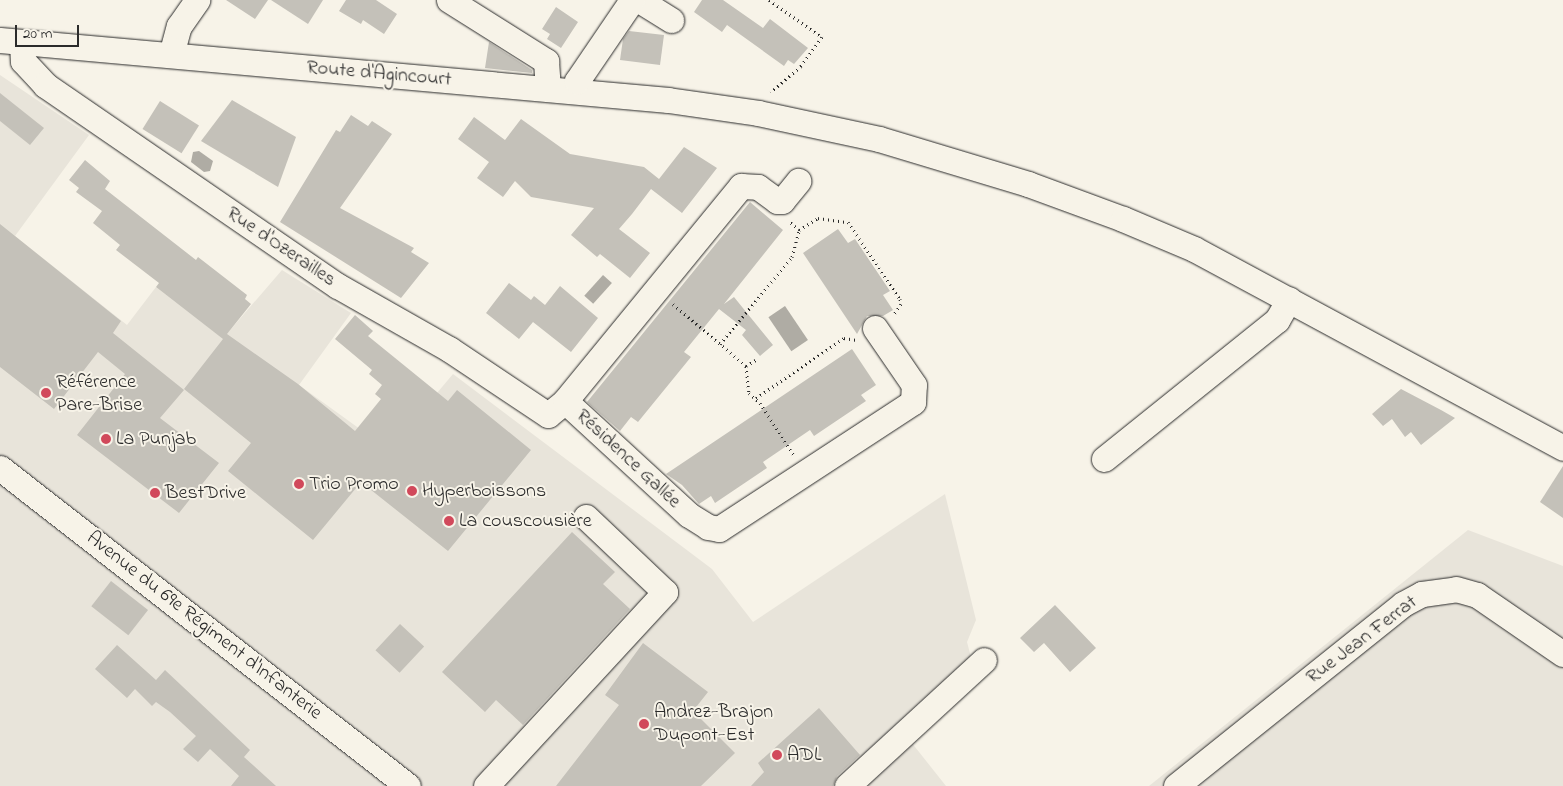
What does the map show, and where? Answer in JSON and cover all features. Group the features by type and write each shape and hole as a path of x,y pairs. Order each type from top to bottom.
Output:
{"street":[{"path":"171,55 179,26 196,0"},
{"path":"449,0 546,61 548,89"},
{"path":"576,91 577,81 632,0"},
{"path":"640,0 672,20"},
{"name":"Route d'Agincourt","path":"11,42 576,91 758,113 887,142 1028,184 1123,219 1194,250 1289,299 1563,448"},
{"name":"Rue d'Ozerailles","path":"11,42 23,61 45,85 338,286 449,349 543,413 555,413 565,401"},
{"path":"782,201 798,181"},
{"name":"Résidence Gallée","path":"782,201 751,184 741,186 565,401 689,515 708,527 726,526 913,402 914,385 876,328"},
{"path":"1104,459 1277,320 1289,299"},
{"name":"Avenue du 69e Régiment d'Infanterie","path":"0,468 408,786"},
{"path":"486,786 665,592 586,517"},
{"name":"Rue Jean Ferrat","path":"1176,786 1403,604 1422,594 1444,589 1477,595 1563,654"},
{"path":"847,786 984,660"}],"path":[{"path":"758,113 773,90 801,66 822,37 769,0"},
{"path":"782,201 790,222 798,230"},
{"path":"720,344 792,257 798,230 813,219 825,216 853,227 901,304 894,315 858,340 844,338 756,398"},
{"path":"655,290 746,366 750,393 756,398 805,474"},
{"path":"746,366 757,359"}],"shaded area":[{"path":"0,75 89,135 15,236 127,325 156,287 217,334 225,336 282,270 351,313 299,385 389,450 453,374 712,569 753,622 945,494 976,620 967,642 972,661 900,728 946,786 0,786"},
{"path":"199,151 213,161 210,171 204,172 191,162 193,152"},
{"path":"603,275 612,283 593,304 584,296"},
{"path":"785,306 808,340 791,351 768,317"},
{"path":"1468,530 1563,566 1563,786 1149,786"}],"building":[{"path":"226,0 268,0 255,19"},
{"path":"271,0 323,0 308,24"},
{"path":"346,0 376,0 397,14 384,34 363,20 361,24 339,11"},
{"path":"702,0 723,0 763,28 770,19 808,48 794,64 788,60 784,66 727,25 722,32 694,12"},
{"path":"556,7 578,22 561,48 547,39 550,34 542,29"},
{"path":"629,31 664,35 660,65 620,60 623,39"},
{"path":"489,42 532,70 532,73 485,68"},
{"path":"0,93 44,128 30,145 0,121"},
{"path":"232,100 296,137 278,187 201,141"},
{"path":"160,101 199,125 182,153 143,129"},
{"path":"351,115 368,126 372,121 392,134 340,208 414,248 411,252 429,263 401,298 280,222 336,130 340,132"},
{"path":"474,117 505,140 521,119 570,154 644,167 659,179 684,147 717,168 682,213 651,189 619,229 650,253 630,278 600,254 597,257 571,235 594,208 531,197 515,181 503,197 477,178 489,162 458,139"},
{"path":"85,160 110,181 105,189 196,260 198,257 247,295 245,299 251,304 227,334 298,384 355,431 381,399 375,394 382,385 369,374 372,370 335,339 355,315 373,331 368,336 448,401 457,390 531,450 448,551 361,482 313,540 228,471 251,443 184,389 223,339 156,287 159,283 116,250 120,245 93,223 102,211 76,192 79,188 69,180"},
{"path":"750,202 783,230 724,304 734,297 773,345 760,356 742,335 746,330 719,309 684,352 691,357 638,422 631,417 620,431 587,402"},
{"path":"0,224 121,321 113,333 184,390 160,418 219,463 179,513 77,435 125,374 98,352 54,409 0,367"},
{"path":"838,229 848,243 855,239 890,291 883,295 893,310 883,316 867,316 857,334 803,253"},
{"path":"509,283 531,300 534,296 545,305 560,286 598,318 571,352 533,322 519,339 486,313"},
{"path":"852,349 876,385 861,395 866,401 814,436 810,430 763,462 767,468 715,503 711,496 699,504 682,485 666,474"},
{"path":"1401,389 1455,418 1421,445 1411,432 1405,437 1392,419 1383,426 1372,414"},
{"path":"1563,466 1563,518 1540,502"},
{"path":"572,532 615,572 603,584 630,609 523,725 496,700 485,712 442,672"},
{"path":"111,581 148,610 128,635 91,606"},
{"path":"1055,605 1096,648 1070,672 1044,643 1034,652 1020,638"},
{"path":"400,624 424,647 400,673 375,650"},
{"name":"Andrez-Brajon Dupont-Est","path":"643,643 708,692 693,711 735,753 701,786 556,786 619,705 605,695"},
{"path":"117,645 156,680 165,670 250,750 244,757 276,786 231,786 239,776 210,749 198,762 183,749 196,736 170,712 156,702 152,706 135,689 127,698 95,669"},
{"path":"819,708 860,755 837,776 833,786 751,786 764,772 758,763"}],"place":[{"name":"Référence Pare-Brise","path":"46,393"},
{"name":"La Punjab","path":"106,439"},
{"name":"Trio Promo","path":"299,484"},
{"name":"Hyperboissons","path":"412,491"},
{"name":"BestDrive","path":"155,493"},
{"name":"La couscousière","path":"449,521"},
{"name":"Andrez-Brajon Dupont-Est","path":"644,724"},
{"name":"ADL","path":"777,755"}]}
